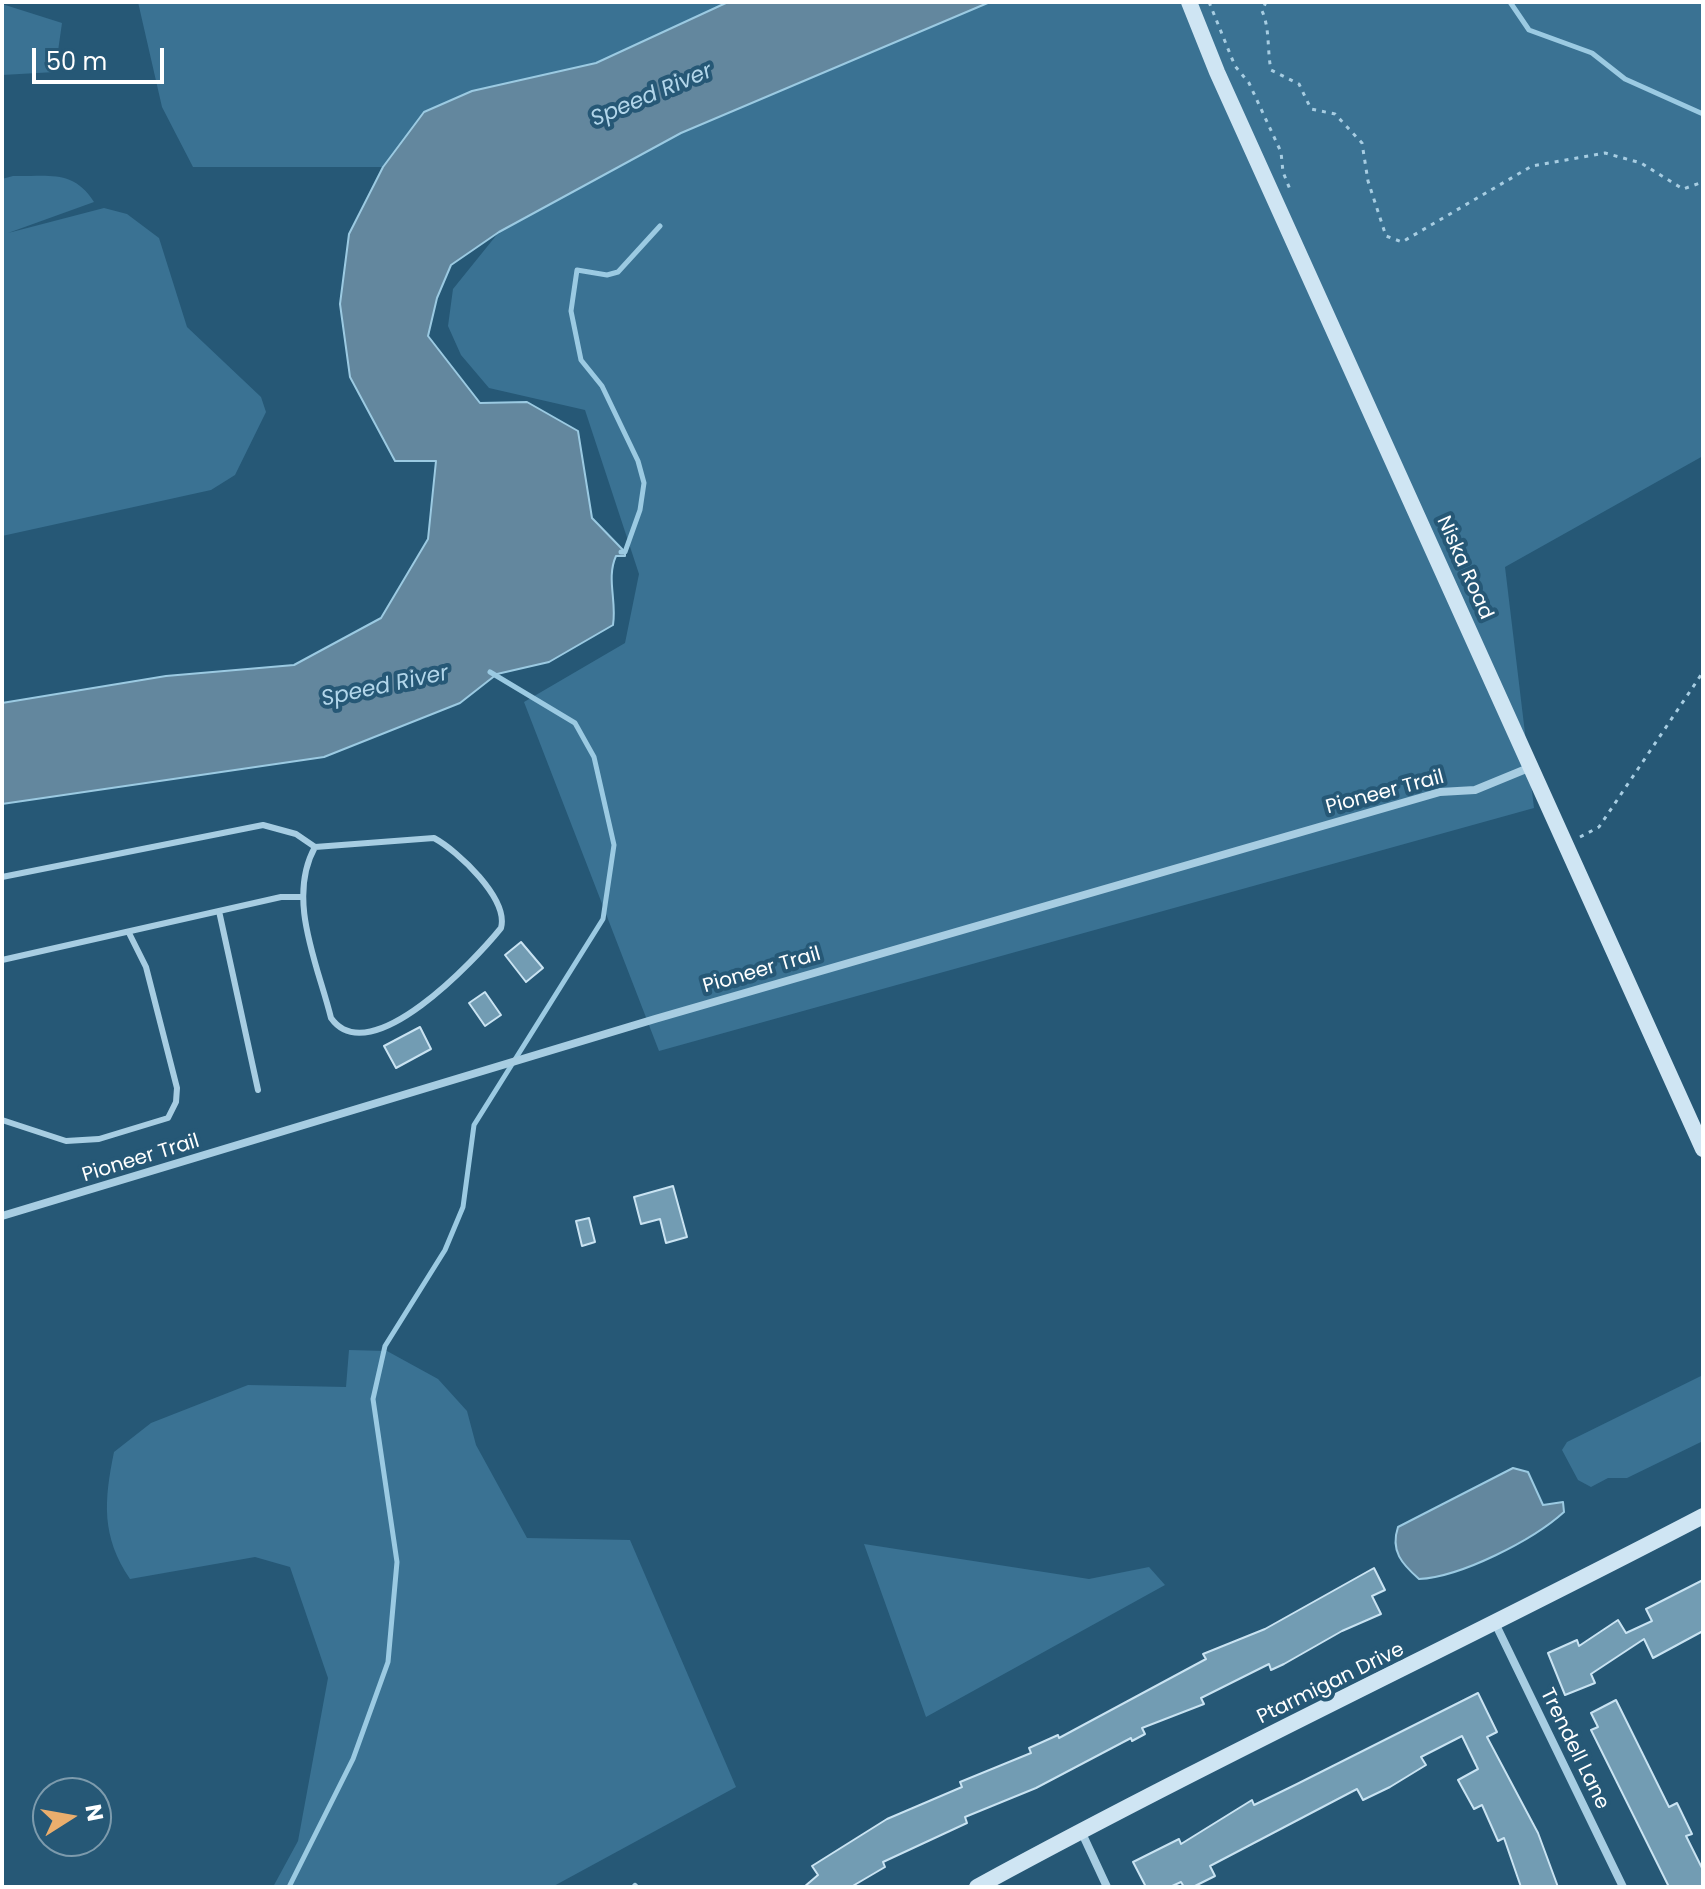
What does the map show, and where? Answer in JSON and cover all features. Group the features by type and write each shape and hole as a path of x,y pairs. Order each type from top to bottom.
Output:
{"street":[{"name":"Niska Road","path":"1189,2 1217,72 1703,1149"},
{"name":"Pioneer Trail","path":"2,1216 524,1059 1440,792 1475,790 1532,767"},
{"name":"Ptarmigan Drive","path":"977,1887 1081,1830 1496,1625 1703,1516"},
{"name":"Trendell Lane","path":"1496,1625 1623,1887"},
{"path":"1081,1830 1107,1887"}],"lane":[{"path":"2,877 263,825 296,834 315,847 434,838 469,866 493,894 503,919 501,928 423,1005 388,1024 351,1033 339,1029 331,1018 301,897 307,861 315,847"},
{"path":"2,960 281,897 301,897"},
{"path":"219,911 258,1090"},
{"path":"2,1120 66,1141 99,1139 168,1118 176,1102 177,1088 146,967 129,933"}],"path":[{"path":"1266,2 1262,11 1268,24 1271,70 1299,84 1311,109 1335,114 1362,143 1368,181 1386,236 1402,242 1532,166 1605,153 1641,163 1683,189 1703,182"},
{"path":"1566,843 1599,827 1703,672"}],"shaded area":[{"path":"138,2 728,2 596,63 472,91 424,112 383,167 193,167 162,107"},
{"path":"990,2 1703,2 1703,456 1505,567 1534,808 659,1051 524,702 625,643 639,574 585,410 489,388 461,355 448,326 453,289 499,232 681,133"},
{"path":"2,4 62,23 55,72 2,75"},
{"path":"13,176 59,177 77,184 94,202 8,233 104,208 127,214 159,238 187,327 261,397 266,412 235,475 211,490 2,536 2,179"},
{"path":"349,1350 387,1351 438,1379 467,1411 476,1445 527,1538 630,1540 736,1787 552,1887 273,1887 298,1841 328,1678 290,1567 255,1557 130,1579 110,1533 108,1486 114,1452 151,1423 248,1385 346,1387"},
{"path":"1703,1375 1703,1441 1627,1478 1608,1478 1591,1487 1578,1480 1562,1450 1567,1442"},
{"path":"864,1544 1089,1579 1149,1567 1165,1585 926,1717"}],"water":[{"name":"Speed River","path":"728,2 990,2 681,133 499,232 451,265 437,298 428,336 480,403 527,402 578,431 592,518 625,552 625,556 616,556 613,564 613,625 549,662 497,674 460,703 324,757 2,804 2,703 166,676 294,665 381,618 428,539 436,461 395,461 350,377 340,304 349,234 383,167 424,112 472,91 596,63"},
{"path":"1513,1468 1528,1472 1543,1505 1563,1502 1564,1512 1516,1545 1455,1572 1419,1579 1407,1568 1397,1550 1398,1527"}],"building":[{"path":"521,942 543,968 526,982 505,955"},
{"path":"485,992 501,1015 485,1026 469,1003"},
{"path":"420,1027 431,1049 396,1068 384,1046"},
{"path":"673,1186 687,1237 666,1243 660,1219 641,1224 634,1197"},
{"path":"589,1218 595,1242 582,1246 576,1221"},
{"path":"1374,1568 1385,1590 1372,1596 1381,1614 1342,1631 1284,1664 1271,1670 1269,1664 1201,1698 1204,1704 1142,1728 1145,1734 1132,1741 1131,1738 1036,1788 965,1817 967,1823 883,1862 885,1867 851,1887 804,1887 818,1875 812,1866 887,1819 962,1787 960,1782 1031,1753 1029,1748 1058,1735 1059,1738 1206,1659 1203,1654 1265,1629"},
{"path":"1703,1580 1703,1631 1653,1658 1644,1639 1591,1674 1595,1683 1565,1695 1548,1653 1577,1640 1579,1646 1618,1620 1626,1633 1652,1621 1646,1609"},
{"path":"1478,1693 1497,1732 1487,1737 1538,1833 1558,1887 1521,1887 1504,1838 1498,1841 1482,1805 1474,1809 1458,1780 1478,1769 1462,1736 1421,1757 1426,1765 1390,1787 1363,1800 1357,1789 1210,1866 1215,1876 1193,1887 1184,1887 1181,1882 1170,1887 1146,1887 1133,1862 1179,1839 1181,1844 1252,1800 1254,1805"},
{"path":"1616,1700 1669,1807 1677,1803 1692,1834 1686,1836 1703,1870 1703,1887 1669,1887 1591,1730 1598,1727 1591,1713"}],"waterway":[{"path":"1510,2 1529,30 1592,53 1625,79 1703,114"},
{"path":"621,552 625,552 640,510 644,483 638,461 602,386 581,360 571,311 577,270 607,275 618,272 660,226"},
{"path":"289,1887 353,1759 388,1662 397,1562 373,1399 385,1346 445,1250 463,1207 474,1125 603,919 614,845 594,757 575,723 490,672"}]}
